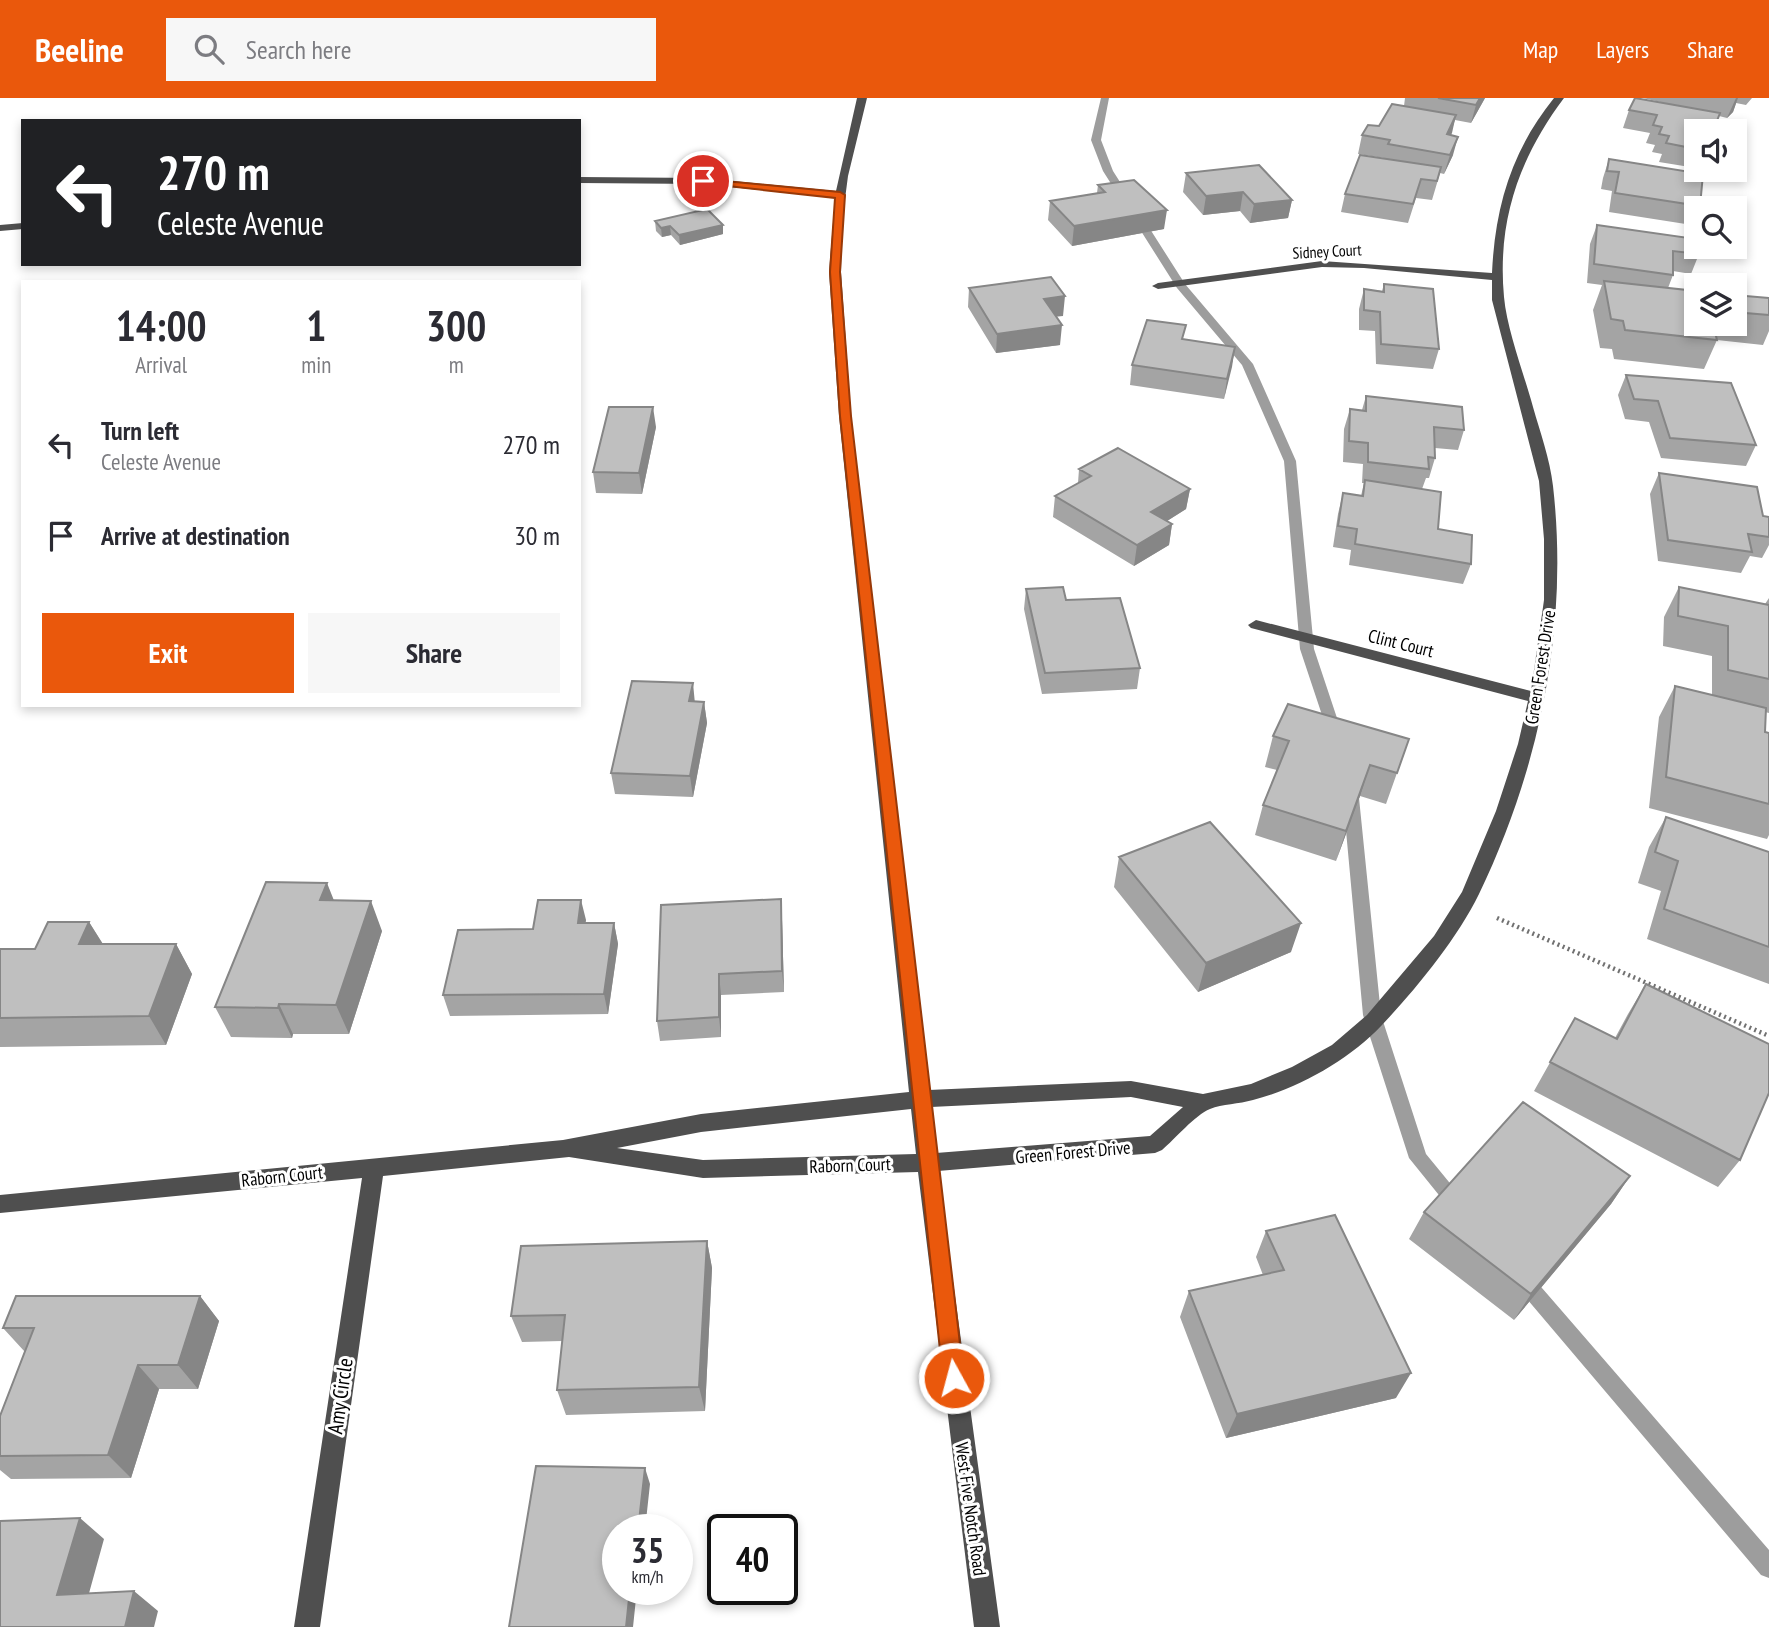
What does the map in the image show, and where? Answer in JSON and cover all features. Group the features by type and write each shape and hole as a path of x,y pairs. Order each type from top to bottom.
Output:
{"street":[{"name":"West Five Notch Road","path":"862,98 842,176 835,272 845,416 928,1163 965,1472 987,1627"},
{"name":"Green Forest Drive","path":"921,1099 1131,1089 1203,1102 1253,1092 1299,1073 1339,1051 1374,1021 1440,941 1464,903 1504,811 1526,744 1537,698 1551,600 1546,481 1499,300 1497,277 1498,232 1515,166 1536,128 1559,98"},
{"path":"581,180 703,181 840,195"},
{"path":"0,228 21,226"},
{"name":"Sidney Court","path":"1158,286 1322,264 1364,265 1497,277"},
{"name":"Clint Court","path":"1256,625 1537,698"},
{"name":"Raborn Court","path":"0,1204 563,1149 701,1123 921,1099"},
{"name":"Green Forest Drive","path":"928,1163 1155,1144 1203,1102"},
{"name":"Raborn Court","path":"563,1149 703,1169 928,1163"},
{"name":"Amy Circle","path":"307,1627 374,1166"}],"path":[{"path":"1464,903 1769,1036"}],"building":[{"path":"1438,98 1480,98 1476,105"},
{"path":"1635,98 1720,113 1718,119 1684,119 1684,147 1666,143 1669,136 1659,134 1662,127 1653,125 1657,115 1629,110"},
{"path":"1392,104 1456,115 1447,134 1458,137 1450,155 1388,144 1390,140 1362,135 1368,125 1379,126"},
{"path":"1360,155 1441,167 1437,181 1421,179 1413,204 1345,194"},
{"path":"1609,159 1684,171 1684,182 1702,182 1701,196 1684,196 1684,204 1615,193 1619,172 1607,171"},
{"path":"1259,165 1292,200 1254,204 1243,192 1206,196 1186,173"},
{"path":"1134,180 1167,210 1074,226 1050,201 1105,192 1098,185"},
{"path":"707,209 723,225 679,235 670,226 661,228 655,221"},
{"path":"1597,225 1684,237 1684,252 1673,251 1673,275 1594,264"},
{"path":"1051,277 1065,296 1044,299 1062,325 997,334 969,288"},
{"path":"1604,281 1684,290 1684,336 1716,336 1717,340 1625,330 1623,321 1611,319"},
{"path":"1384,284 1433,289 1439,349 1381,344 1380,312 1364,310 1364,289 1384,292"},
{"path":"1747,296 1769,298 1769,315 1747,313"},
{"path":"1147,320 1186,325 1182,339 1235,347 1227,379 1132,365"},
{"path":"1626,375 1731,383 1756,445 1670,438 1658,401 1634,399"},
{"path":"1366,396 1462,407 1464,430 1434,427 1435,458 1428,457 1429,469 1368,462 1368,443 1349,441 1350,409 1366,411"},
{"path":"609,407 653,407 639,473 593,472"},
{"path":"1118,448 1190,489 1151,512 1172,524 1137,545 1055,496 1091,476 1079,469"},
{"path":"1659,473 1757,487 1763,516 1769,517 1769,537 1748,534 1752,552 1668,540"},
{"path":"1365,480 1441,492 1438,529 1472,535 1471,564 1355,544 1357,529 1338,526 1343,493 1363,496"},
{"path":"1063,587 1066,600 1120,598 1140,668 1045,673 1026,589"},
{"path":"1679,587 1769,605 1769,679 1728,670 1728,626 1678,616"},
{"path":"632,681 693,683 689,701 704,702 690,776 611,773"},
{"path":"1675,686 1766,708 1765,732 1769,733 1769,804 1666,777"},
{"path":"1288,704 1409,739 1397,773 1370,765 1346,831 1263,805 1289,741 1273,736"},
{"path":"1666,817 1769,852 1769,947 1664,909 1678,861 1655,852"},
{"path":"1210,822 1301,923 1206,963 1119,857"},
{"path":"266,882 327,883 320,900 371,901 336,1005 215,1007"},
{"path":"781,899 782,971 719,974 719,1017 657,1021 661,905"},
{"path":"538,900 581,900 578,923 614,923 604,994 443,995 458,930 533,929"},
{"path":"48,922 89,922 79,944 176,944 149,1016 0,1018 0,949 35,949"},
{"path":"1646,984 1769,1044 1769,1093 1740,1160 1550,1062 1575,1018 1617,1039"},
{"path":"1523,1102 1630,1176 1531,1294 1424,1212"},
{"path":"1335,1215 1411,1373 1237,1414 1189,1291 1284,1270 1266,1231"},
{"path":"707,1241 699,1387 557,1390 565,1315 511,1316 521,1246"},
{"path":"16,1296 200,1296 178,1365 138,1365 108,1455 0,1456 0,1416 34,1328 3,1328"},
{"path":"536,1466 645,1468 640,1514 602,1514 602,1605 628,1605 626,1627 509,1627"},
{"path":"80,1518 57,1595 134,1591 125,1627 0,1627 0,1521"}],"waterway":[{"path":"1105,98 1096,140 1108,171 1181,286 1247,364 1290,461 1307,649 1336,736"},
{"path":"1351,798 1372,1015 1418,1158 1458,1204"},
{"path":"1522,1279 1769,1567"}],"route":[{"path":"703,181 840,195 835,272 845,416 954,1378"}]}
